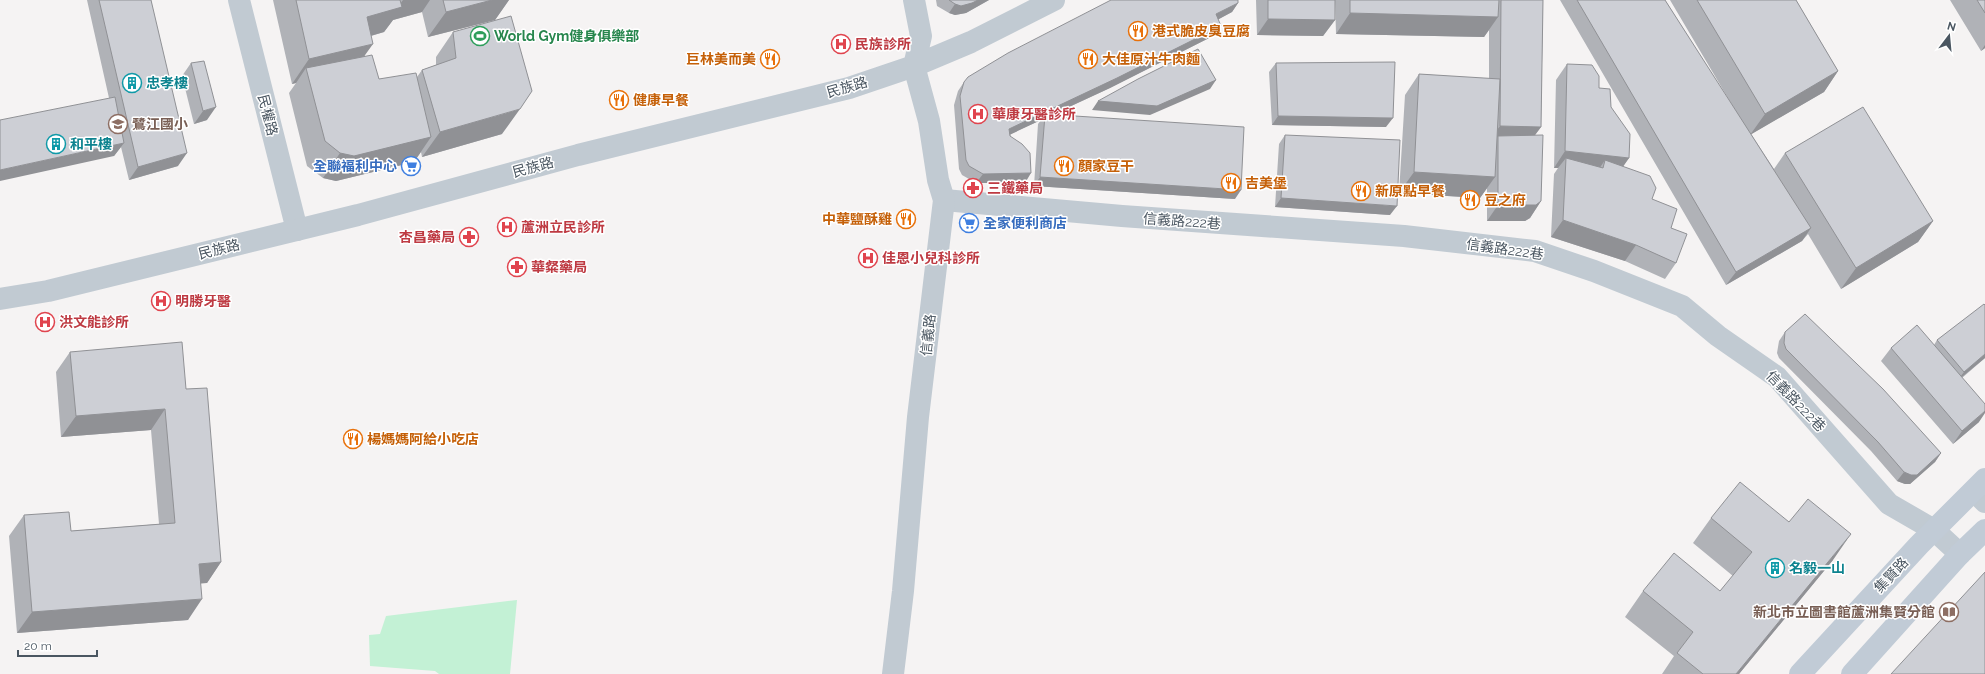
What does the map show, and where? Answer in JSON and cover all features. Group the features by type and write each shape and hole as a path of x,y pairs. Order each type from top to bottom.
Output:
{"main road":[{"name":"集賢路","path":"1800,674 1934,530 1981,491"},
{"path":"1852,674 1960,554 1985,530"}],"street":[{"name":"民權路","path":"239,0 297,230"},
{"name":"信義路","path":"893,674 903,591 918,416 944,200 938,180 929,121 914,66 921,36 914,0"},
{"name":"民族路","path":"0,299 48,291 358,215 578,155 849,88 914,66 971,42 1054,0"},
{"name":"信義路222巷","path":"944,200 1122,216 1404,236 1535,251 1594,270 1682,306 1718,336 1777,377 1889,504 1934,530 1960,554"}],"green space":[{"path":"517,600 510,674 439,674 435,671 370,666 369,635 380,634 386,616"}],"building":[{"name":"忠孝樓","path":"99,0 151,0 187,153 138,167"},
{"path":"296,0 400,0 402,7 367,17 373,44 309,59"},
{"path":"443,0 492,0 446,12"},
{"path":"949,0 978,0 961,6"},
{"path":"1111,0 1238,0 1238,3 1216,14 1221,26 1117,78 1009,129 1010,136 1022,144 1030,153 1031,173 983,174 969,166 966,160 960,96 964,82 968,77 1008,53"},
{"path":"1268,0 1335,0 1335,20 1268,19"},
{"path":"1350,0 1499,0 1498,17 1350,13"},
{"path":"1501,0 1543,0 1541,127 1500,126"},
{"path":"1577,0 1665,0 1811,228 1736,272"},
{"path":"1697,0 1796,0 1838,71 1765,114"},
{"path":"1977,0 1985,0 1985,13"},
{"path":"511,16 532,91 520,109 440,132 422,70 456,58 453,32"},
{"path":"1198,49 1216,80 1157,106 1098,101 1138,79"},
{"path":"372,55 379,79 416,73 431,137 354,156 340,153 325,141 306,68"},
{"path":"204,61 216,107 203,111 191,63"},
{"path":"1395,62 1393,118 1278,116 1276,63"},
{"path":"1567,64 1592,65 1599,76 1599,88 1610,89 1611,107 1630,134 1629,158 1565,151"},
{"path":"1419,74 1500,79 1495,177 1414,172"},
{"name":"和平樓","path":"115,97 124,143 0,170 0,120"},
{"path":"1863,107 1933,221 1856,268 1785,153"},
{"path":"1059,108 1075,108 1075,116 1244,127 1241,190 1040,177 1045,115"},
{"path":"1285,135 1400,140 1397,206 1281,198"},
{"path":"1543,135 1541,201 1536,205 1498,205 1498,136"},
{"path":"1566,158 1603,168 1605,160 1650,176 1656,188 1652,199 1677,209 1671,228 1687,234 1676,263 1636,245 1563,220"},
{"path":"1984,304 1985,354 1964,372 1937,340"},
{"path":"1805,314 1883,389 1941,453 1917,475 1911,475 1904,472 1878,442 1786,349 1784,343 1785,332"},
{"path":"1917,325 1985,404 1985,411 1962,431 1891,348"},
{"path":"182,342 186,389 207,388 221,562 199,564 202,599 32,612 24,515 69,512 71,531 175,523 165,409 76,416 70,352"},
{"path":"1740,482 1789,522 1808,499 1851,534 1736,674 1703,674 1677,653 1693,632 1643,591 1674,553 1720,591 1752,552 1711,518"},
{"path":"1985,572 1985,674 1891,674"}],"place":[{"name":"港式脆皮臭豆腐","path":"1138,31"},
{"name":"World Gym健身俱樂部","path":"480,36"},
{"name":"民族診所","path":"841,44"},
{"name":"巨林美而美","path":"770,59"},
{"name":"大佳原汁牛肉麵","path":"1088,59"},
{"name":"忠孝樓","path":"132,83"},
{"name":"健康早餐","path":"619,100"},
{"name":"華康牙醫診所","path":"978,114"},
{"name":"鷺江國小","path":"118,124"},
{"name":"和平樓","path":"56,144"},
{"name":"全聯福利中心","path":"411,166"},
{"name":"顏家豆干","path":"1064,166"},
{"name":"吉美堡","path":"1231,183"},
{"name":"三鐵藥局","path":"973,188"},
{"name":"新原點早餐","path":"1361,191"},
{"name":"豆之府","path":"1470,200"},
{"name":"中華鹽酥雞","path":"906,219"},
{"name":"全家便利商店","path":"969,223"},
{"name":"蘆洲立民診所","path":"507,227"},
{"name":"杏昌藥局","path":"469,237"},
{"name":"佳恩小兒科診所","path":"868,258"},
{"name":"華粲藥局","path":"517,267"},
{"name":"明勝牙醫","path":"161,301"},
{"name":"洪文能診所","path":"45,322"},
{"name":"楊媽媽阿給小吃店","path":"353,439"},
{"name":"名毅一山","path":"1775,568"},
{"name":"新北市立圖書館蘆洲集賢分館","path":"1949,612"}]}
